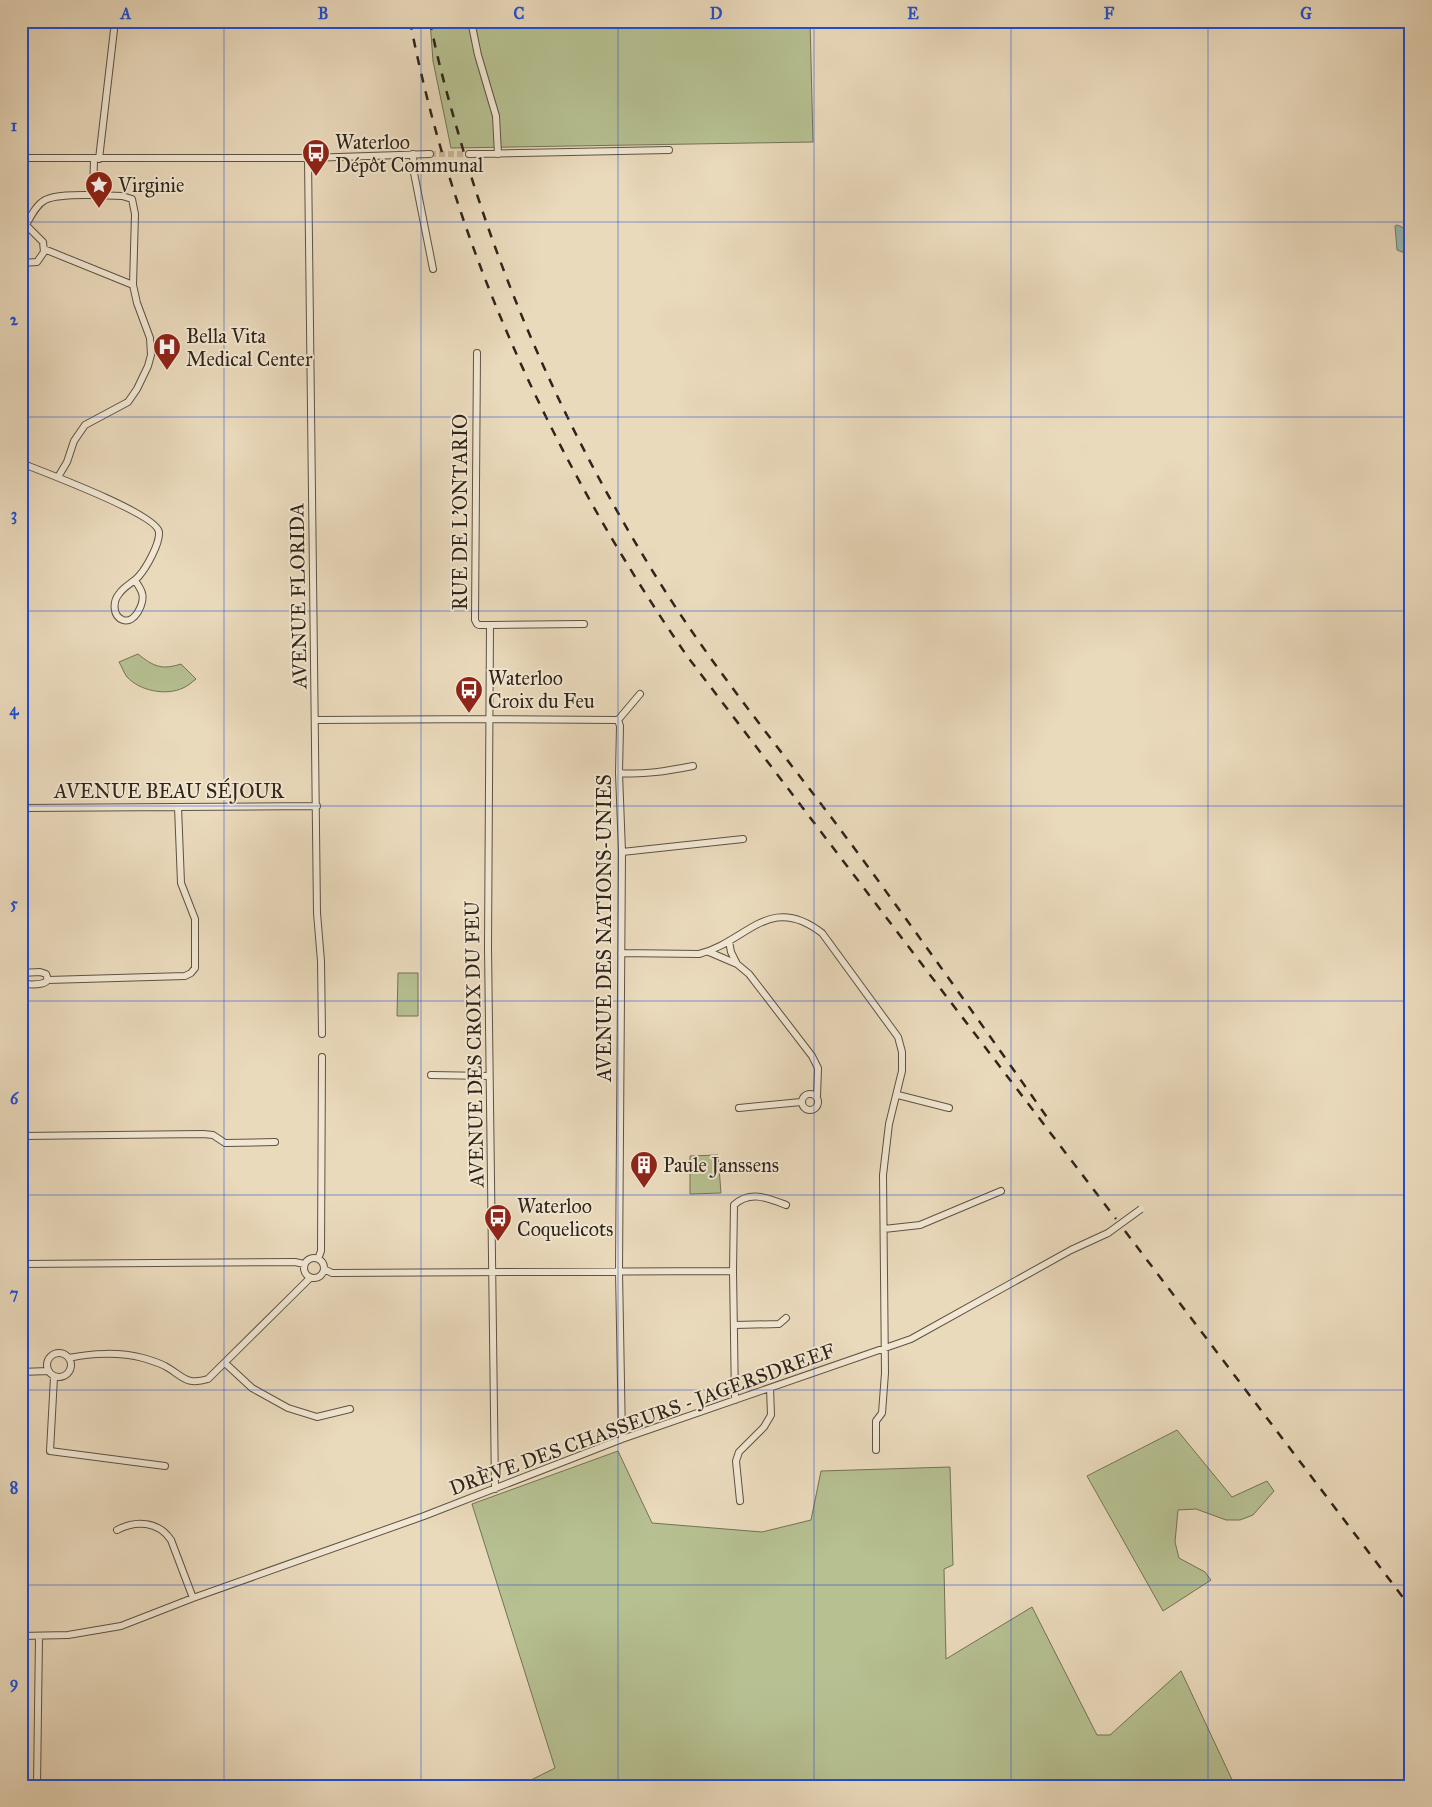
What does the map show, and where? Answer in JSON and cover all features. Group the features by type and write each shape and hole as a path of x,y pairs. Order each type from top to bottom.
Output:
{"street":[{"path":"93,195 96,159 115,21"},
{"path":"470,21 496,116 498,154"},
{"path":"469,154 669,150"},
{"path":"413,154 414,172 433,269"},
{"path":"21,158 308,158 430,154"},
{"name":"AVENUE FLORIDA","path":"308,158 317,913 321,961 322,1034"},
{"path":"21,263 37,262 44,252 43,242 23,225 46,200 68,196 93,195 122,196 132,199 135,214 133,285 137,304 150,338 151,355 137,389 128,402 85,425 74,441 67,462 58,477"},
{"path":"44,249 133,285"},
{"name":"RUE DE L'ONTARIO","path":"477,353 475,620 476,624 490,625 490,718"},
{"path":"21,463 58,477 143,516 157,527 159,531 158,538 147,564 135,580 118,595 115,602 114,607 117,616 123,620 129,620 136,615 142,601 142,594 135,580"},
{"path":"490,625 584,624"},
{"path":"316,720 490,718 618,720 640,694"},
{"name":"AVENUE DES CROIX DU FEU","path":"490,718 488,947 495,1489"},
{"name":"AVENUE DES NATIONS-UNIES","path":"618,720 620,726 618,773 622,852 619,1271 622,1439"},
{"path":"618,773 660,772 692,766"},
{"name":"AVENUE BEAU SÉJOUR","path":"21,808 316,806"},
{"path":"21,985 41,984 48,980 185,976 191,973 195,968 195,918 181,883 178,807"},
{"path":"622,852 743,839"},
{"path":"621,953 699,954 709,952 772,918 788,917 798,920 811,924 822,933 898,1037 902,1052 902,1072 885,1148 884,1347 882,1413 876,1420 876,1450"},
{"path":"729,940 731,952 737,964"},
{"path":"709,952 737,964 749,974 812,1056 818,1068 816,1097 818,1102 816,1108 810,1110 804,1108 801,1102"},
{"path":"21,972 40,972 46,974 48,980"},
{"path":"318,1259 321,1251 322,1056"},
{"path":"431,1075 489,1076"},
{"path":"801,1102 803,1097 808,1094 816,1097"},
{"path":"898,1095 949,1108"},
{"path":"739,1108 801,1102"},
{"path":"21,1136 203,1134 214,1135 225,1143 275,1142"},
{"path":"884,1229 920,1225 1001,1191"},
{"path":"735,1400 734,1205 744,1198 763,1196 786,1205"},
{"name":"DRÈVE DES CHASSEURS - JAGERSDREEF","path":"21,1636 68,1635 121,1626 193,1598 495,1489 622,1439 911,1339 1071,1250 1108,1233 1142,1209"},
{"path":"69,1358 71,1366 67,1375 61,1378 54,1377 48,1371 47,1362 56,1353 69,1358 121,1354 142,1358 165,1366 187,1381 197,1382 208,1379 310,1278 319,1277 324,1269 324,1265 318,1259 313,1258 304,1264 306,1274 310,1278"},
{"path":"21,1264 295,1262 304,1264"},
{"path":"324,1269 332,1273 733,1271"},
{"path":"735,1325 779,1324 786,1318"},
{"path":"225,1363 252,1388 288,1408 317,1417 350,1409"},
{"path":"21,1372 48,1371"},
{"path":"54,1377 50,1451 165,1466"},
{"path":"740,1501 736,1461 739,1452 764,1427 771,1415 770,1388"},
{"path":"117,1530 127,1525 149,1524 158,1526 165,1531 171,1540 193,1598"},
{"path":"37,1786 39,1636"},
{"path":"1406,1786 1411,1783"}],"green space":[{"path":"430,21 810,21 813,142 451,148 433,61"},
{"path":"138,654 158,666 169,667 181,664 196,679 185,687 169,692 154,691 139,686 127,677 119,662"},
{"path":"398,973 418,973 418,1016 397,1016"},
{"path":"718,1155 721,1193 690,1194 690,1156"},
{"path":"1177,1430 1232,1497 1267,1481 1274,1491 1253,1515 1240,1520 1226,1520 1196,1509 1178,1510 1175,1542 1179,1558 1205,1572 1211,1580 1163,1611 1087,1476"},
{"path":"618,1451 652,1523 762,1532 811,1520 821,1471 950,1467 953,1565 944,1569 946,1659 1032,1607 1097,1735 1110,1735 1181,1671 1235,1786 519,1786 555,1768 472,1504"}],"water":[{"path":"1397,225 1405,230 1411,225 1411,252 1397,250 1395,226"}],"tunnel":[{"path":"430,154 469,154"}],"railway":[{"path":"410,21 429,106 453,190 482,272 516,353 553,432 639,584 687,656 1116,1219"},
{"path":"430,21 440,68 462,146 500,260 546,371 599,479 660,583 701,644 889,896 1051,1123"},
{"path":"1125,1231 1411,1608"}],"place":[{"name":"Waterloo Dépôt Communal","path":"316,177"},
{"name":"Virginie","path":"99,209"},
{"name":"Bella Vita Medical Center","path":"167,371"},
{"name":"Waterloo Croix du Feu","path":"469,714"},
{"name":"Paule Janssens","path":"644,1189"},
{"name":"Waterloo Coquelicots","path":"498,1242"}]}
